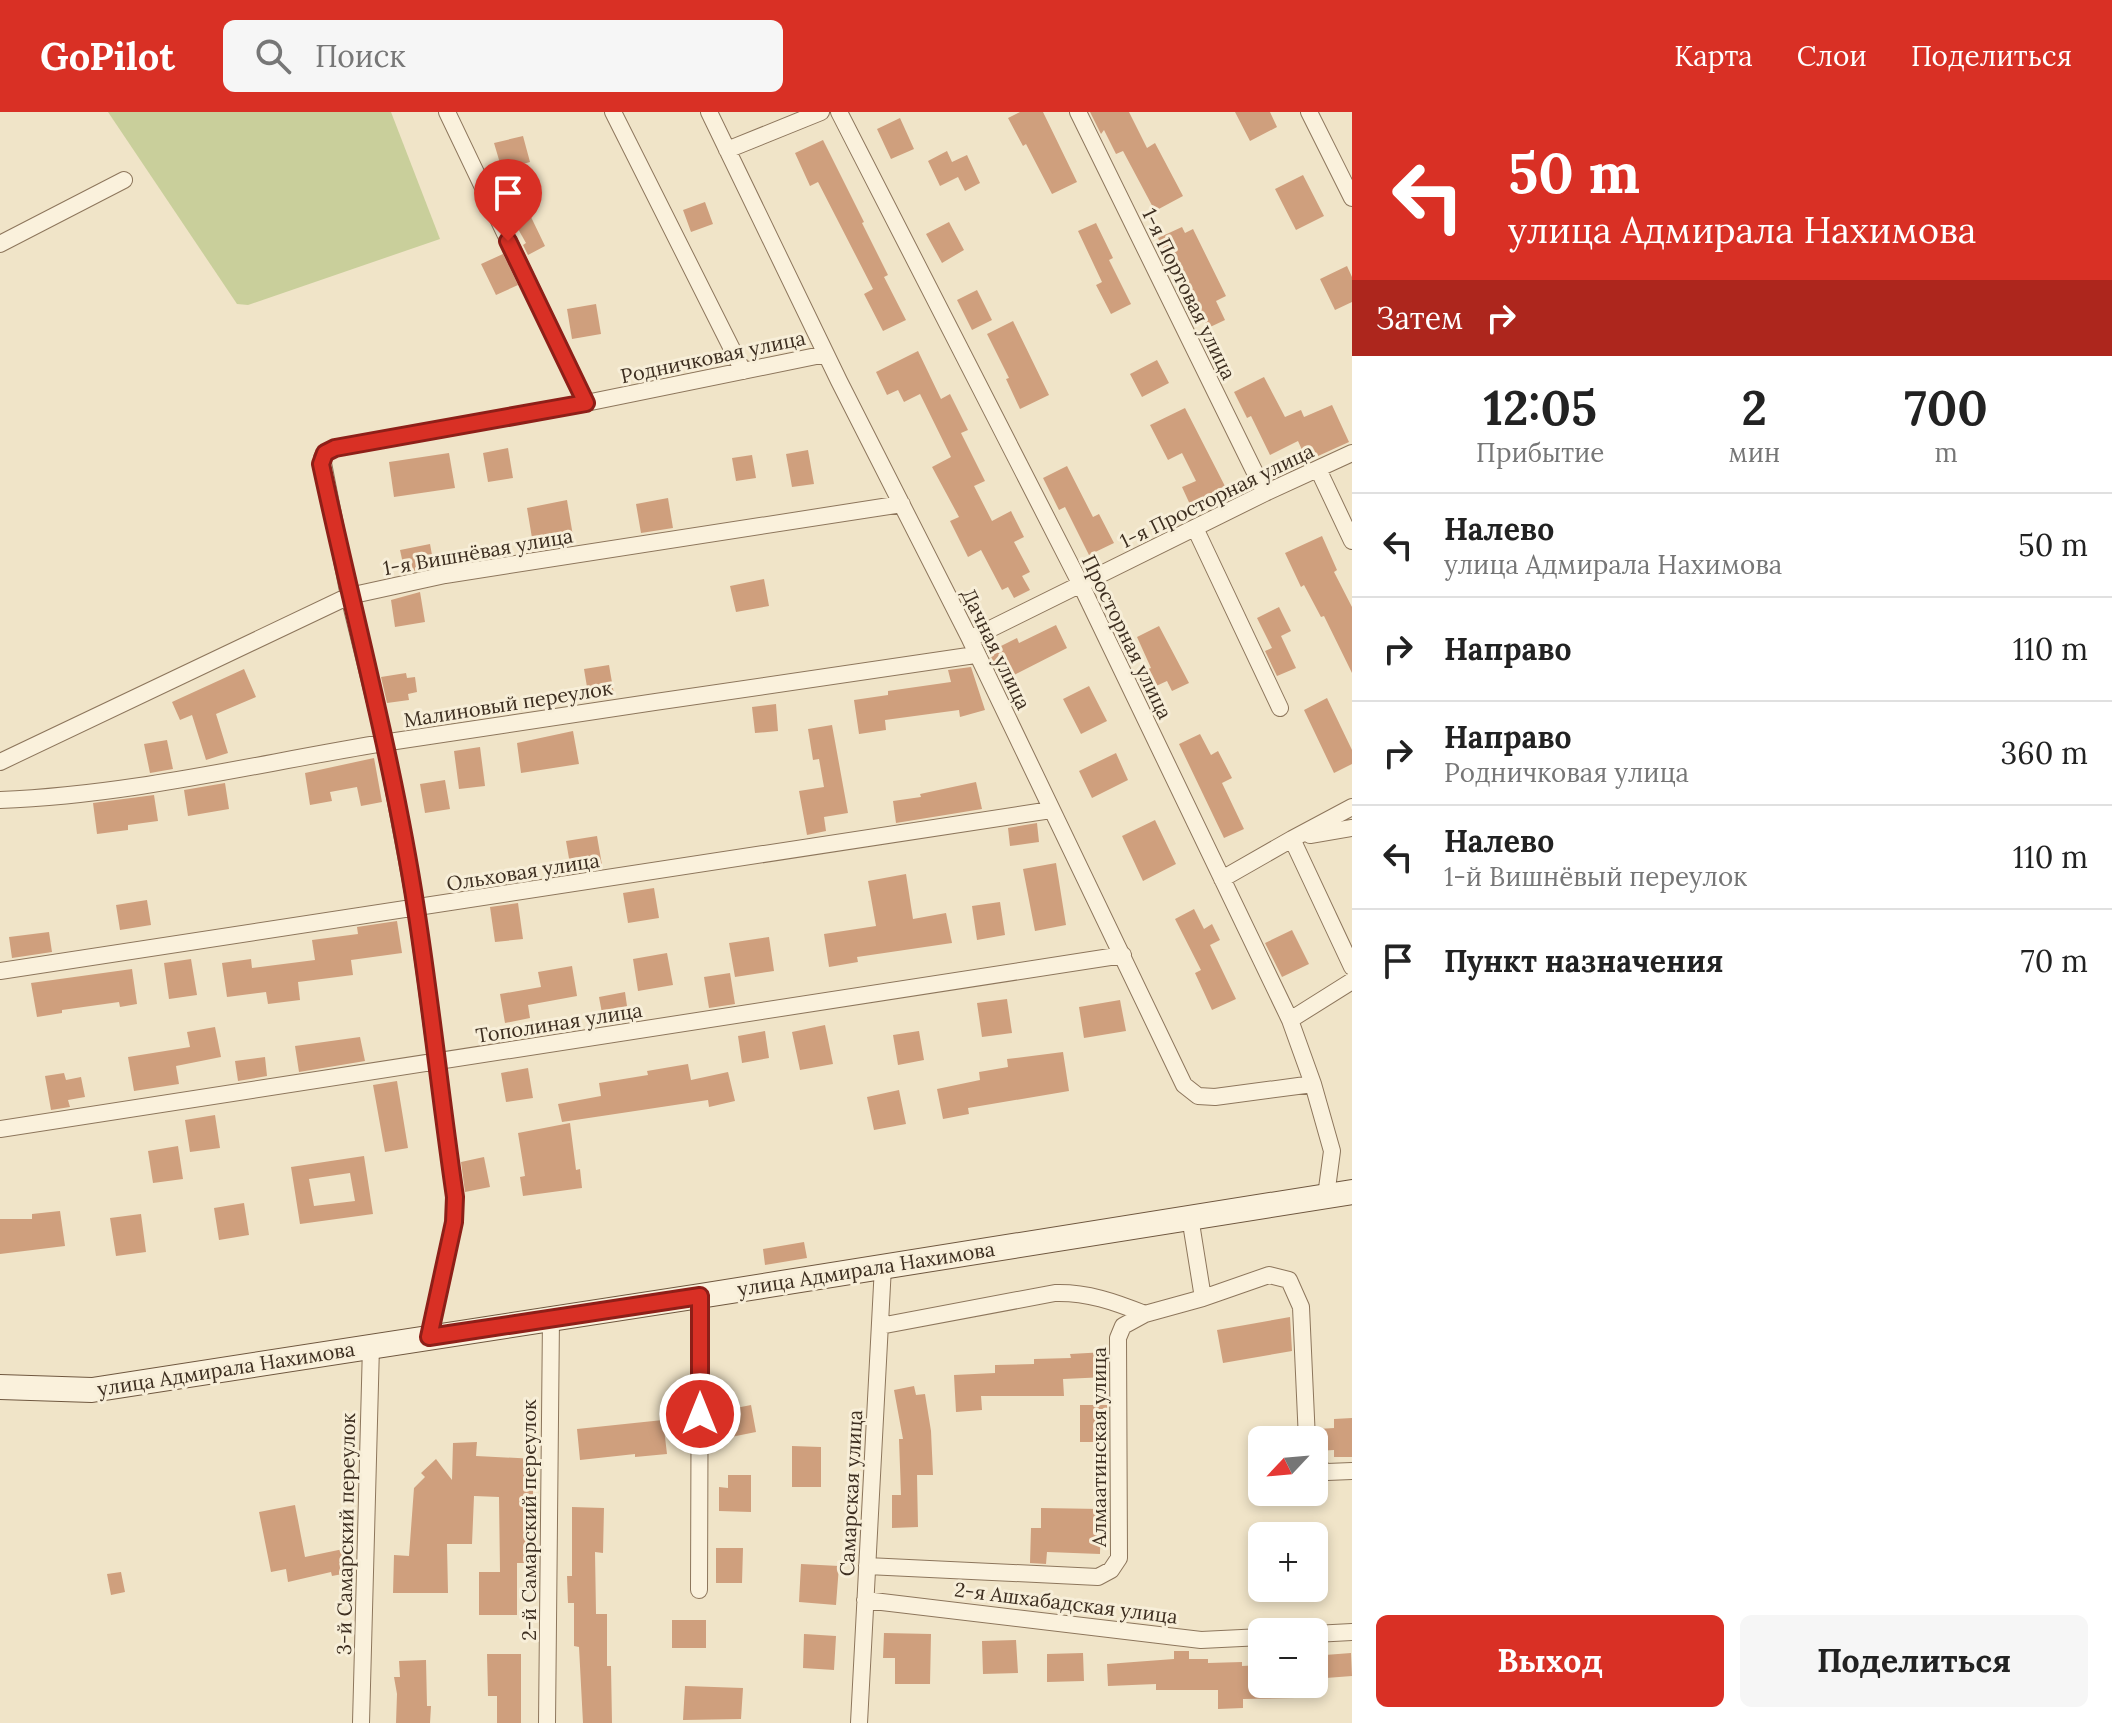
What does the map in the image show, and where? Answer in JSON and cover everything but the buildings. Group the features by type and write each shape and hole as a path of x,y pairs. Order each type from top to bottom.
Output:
{"main road":[{"name":"улица Адмирала Нахимова","path":"0,1387 92,1390 1352,1192"}],"street":[{"path":"447,112 586,403"},
{"path":"613,112 743,371"},
{"name":"Дачная улица","path":"709,112 1184,1085 1198,1096 1234,1096 1313,1084"},
{"path":"727,150 821,112"},
{"name":"Просторная улица","path":"839,112 1081,585 1290,1020 1332,1151 1326,1196"},
{"name":"1-я Портовая улица","path":"1078,112 1265,493"},
{"path":"1309,112 1352,198"},
{"path":"0,244 124,180"},
{"name":"Родничковая улица","path":"349,596 321,464 325,453 335,448 586,403 826,354"},
{"name":"1-я Просторная улица","path":"972,647 1081,585 1352,453"},
{"path":"1318,469 1352,541"},
{"name":"1-я Вишнёвая улица","path":"0,762 349,596 445,575 902,504"},
{"path":"1195,528 1280,708"},
{"path":"349,596 385,743 416,909 455,1210 429,1337"},
{"name":"Малиновый переулок","path":"0,800 165,784 385,743 972,647"},
{"path":"1222,879 1352,807"},
{"name":"Ольховая улица","path":"0,971 1051,810"},
{"path":"1292,839 1352,828"},
{"path":"1292,839 1352,967"},
{"name":"Тополиная улица","path":"0,1129 1123,955"},
{"path":"1290,1020 1352,981"},
{"path":"1190,1217 1203,1298"},
{"name":"Самарская улица","path":"859,1723 883,1266"},
{"name":"Алмаатинская улица","path":"867,1566 1098,1577 1111,1570 1119,1558 1118,1338 1123,1326 1145,1314 1269,1275 1284,1277 1294,1286 1301,1307 1306,1426"},
{"path":"880,1326 1066,1293 1094,1296 1145,1314"},
{"path":"699,1590 700,1296"},
{"name":"2-й Самарский переулок","path":"547,1723 551,1318"},
{"name":"3-й Самарский переулок","path":"361,1723 371,1346"},
{"path":"1328,1469 1352,1471"},
{"name":"2-я Ашхабадская улица","path":"865,1600 1201,1640 1248,1638"},
{"path":"1328,1633 1352,1632"}],"green space":[{"path":"108,112 391,112 440,239 248,305 237,304"}],"route":[{"path":"508,241 586,403 335,448 325,453 321,464 385,743 416,909 455,1197 454,1222 429,1337 700,1296 700,1414"}]}
